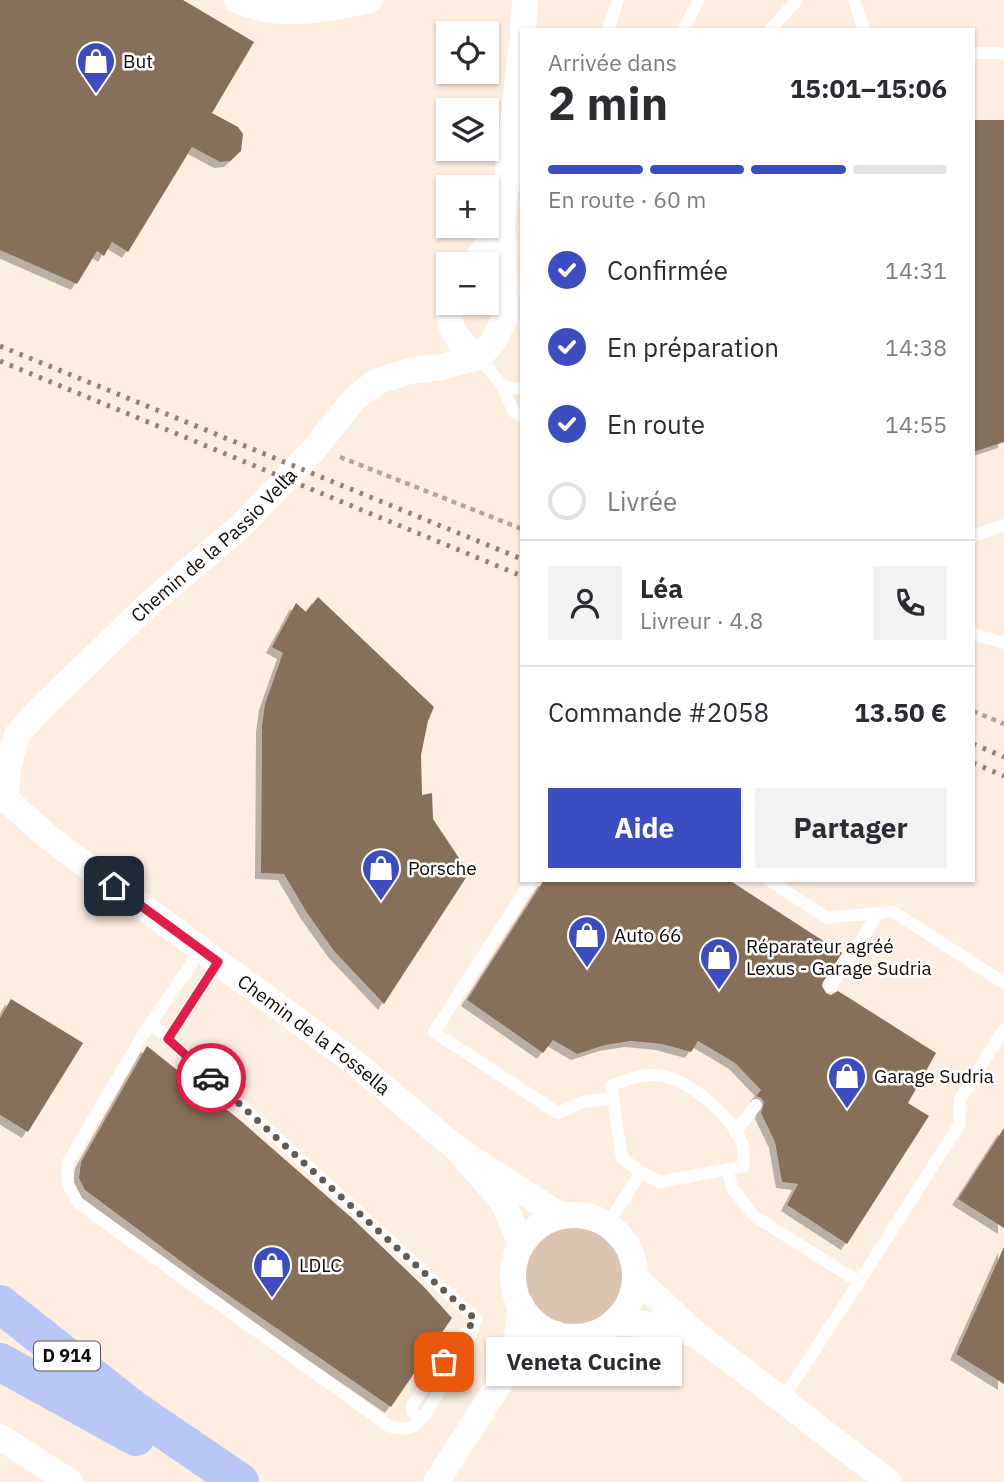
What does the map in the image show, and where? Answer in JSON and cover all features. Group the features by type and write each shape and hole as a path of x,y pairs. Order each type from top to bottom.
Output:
{"main road":[{"name":"D 914","path":"0,1304 126,1418 206,1482"},
{"path":"0,1322 126,1418"},
{"path":"0,1347 126,1418"},
{"name":"D 914","path":"0,1362 126,1418 240,1482"}],"street":[{"path":"237,0 287,13 334,8 370,0"},
{"path":"523,28 525,0"},
{"path":"448,315 460,344 479,357 494,342 505,317 502,223 520,61"},
{"path":"482,252 502,223"},
{"name":"Chemin de la Passio Vella","path":"4,799 17,735 41,708 149,604 242,525 315,447 354,399 376,382 409,371 441,367 479,357"},
{"name":"Chemin de la Fossella","path":"4,799 48,837 355,1063 457,1149 561,1216"},
{"name":"Chemin de la Fossella","path":"457,1149 503,1202 521,1244"},
{"path":"580,1215 598,1219 607,1225 626,1242 633,1259 636,1278 625,1310 614,1322 596,1333 576,1337 556,1334 535,1323 521,1305 514,1290 512,1274 521,1244 532,1231 546,1221 561,1216 580,1215"},
{"path":"636,1278 696,1334 889,1482"},
{"path":"514,1361 521,1305"},
{"path":"614,1322 656,1325 696,1334"},
{"path":"436,1482 514,1361 556,1334"},
{"path":"0,1437 70,1482"}],"lane":[{"path":"609,28 618,0"},
{"path":"685,28 698,0"},
{"path":"772,28 797,0"},
{"path":"854,0 863,28"},
{"path":"975,53 1004,52"},
{"path":"479,357 502,386 514,412 520,416"},
{"path":"502,386 520,389"},
{"path":"975,535 1004,525"},
{"path":"975,635 1004,643"},
{"path":"531,882 434,1032 558,1112 583,1102 613,1098"},
{"path":"772,882 827,918 853,913 877,915 892,911 1004,983"},
{"path":"831,986 877,915"},
{"path":"152,1024 475,1319 412,1405 413,1413 420,1417 425,1415 416,1426 401,1430 389,1426 78,1203 68,1184 67,1164 119,1074 152,1024 209,956"},
{"path":"168,1039 209,956"},
{"path":"782,1400 959,1125 960,1099 1004,1029"},
{"path":"657,1074 695,1090 724,1114 735,1133 741,1143 744,1166 660,1182 622,1158 611,1086 629,1077 657,1074"},
{"path":"735,1133 756,1105"},
{"path":"727,1169 732,1188 754,1216 859,1282"},
{"path":"607,1225 642,1172"}],"path":[{"path":"362,466 520,527"},
{"path":"975,712 1004,724"}],"shaded area":[{"path":"575,1214 598,1219 618,1232 631,1252 636,1275 631,1298 618,1318 598,1331 575,1336 552,1331 532,1318 519,1298 514,1275 519,1252 532,1232 552,1219"}],"building":[{"name":"But","path":"0,0 183,0 254,42 212,113 238,127 243,134 241,151 230,161 220,162 192,147 128,252 112,242 104,256 97,251 77,284 0,250"},
{"path":"975,120 1004,120 1004,442 975,451"},
{"path":"318,597 434,707 428,721 421,755 422,795 432,793 433,819 469,873 384,1004 334,951 284,874 261,873 262,726 265,704 283,653 272,647 296,603 306,612"},
{"path":"543,882 732,882 842,953 823,982 826,993 831,995 838,991 936,1053 908,1103 929,1116 847,1244 787,1205 798,1184 782,1182 775,1142 761,1113 764,1102 756,1096 761,1090 735,1063 698,1041 691,1052 662,1044 631,1041 605,1045 577,1054 553,1040 543,1053 467,1000"},
{"path":"11,999 83,1043 28,1132 0,1115 0,1018"},
{"path":"147,1046 241,1121 353,1219 424,1287 452,1318 391,1407 202,1277 85,1190 79,1178 81,1162"},
{"path":"1004,1128 1004,1228 958,1199"},
{"path":"1004,1247 1004,1384 956,1354"}],"railway":[{"path":"0,346 520,558"},
{"path":"0,361 520,575"},
{"path":"975,745 1004,757"},
{"path":"975,764 1004,776"}],"way so far":[{"path":"211,1078 475,1319 444,1362"}],"place":[{"name":"But","path":"96,95"},
{"name":"Porsche","path":"381,902"},
{"name":"Auto 66","path":"587,969"},
{"name":"Réparateur agréé Lexus - Garage Sudria","path":"719,991"},
{"name":"Garage Sudria","path":"847,1110"},
{"name":"LDLC","path":"272,1299"},
{"name":"Veneta Cucine","path":"444,1362"}],"route":[{"path":"114,886 218,962 168,1039 211,1078"}]}
